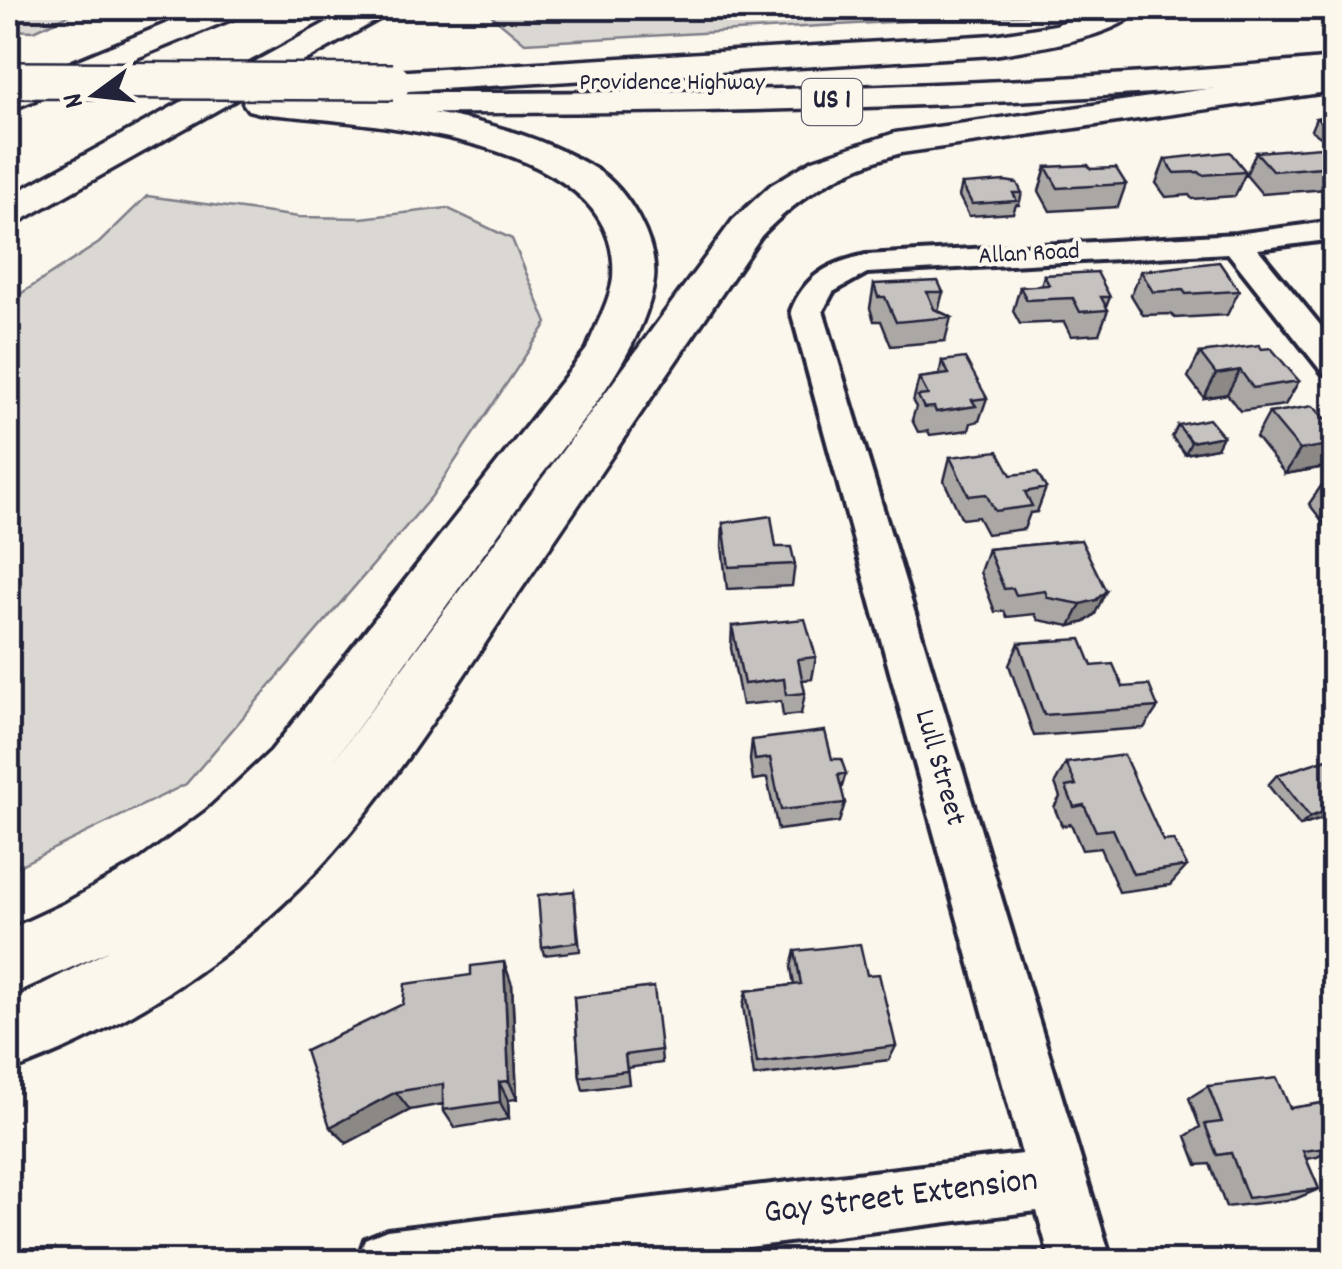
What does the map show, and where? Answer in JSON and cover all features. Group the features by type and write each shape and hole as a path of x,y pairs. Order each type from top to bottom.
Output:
{"main road":[{"path":"8,90 82,49 174,8"},
{"path":"8,101 230,8"},
{"path":"8,246 375,8"},
{"path":"393,82 697,66 978,44 1072,28 1125,8"},
{"name":"Providence Highway","path":"8,80 670,85 926,79 1128,68 1334,48"},
{"name":"Providence Highway","path":"322,106 848,102 1092,90 1334,68"},
{"path":"8,1036 126,978 209,924 304,839 370,762 747,228 796,182 863,151 921,138 1334,81"},
{"path":"8,101 244,96 459,129 520,144 572,170 612,205 633,244 636,279 624,323 608,352 292,770 244,821 189,866 70,939 8,963"},
{"path":"8,212 244,96"}],"street":[{"name":"Allan Road","path":"826,279 866,264 1236,243 1334,230"},
{"path":"1236,243 1334,364"},
{"name":"Lull Street","path":"826,279 812,294 807,311 810,331 1082,1262"},
{"name":"Gay Street Extension","path":"387,1261 1058,1179"}],"shaded area":[{"path":"8,8 84,8 34,31 8,30"},
{"path":"509,8 1055,8 1031,14 525,43 490,14"},
{"path":"147,196 299,217 361,218 447,208 512,239 547,323 432,496 186,784 8,871 8,302 99,243"}],"building":[{"path":"1334,115 1334,129 1316,118"},
{"path":"1321,147 1334,160 1334,166 1273,171 1256,152"},
{"path":"1230,152 1246,172 1175,173 1165,159"},
{"path":"1088,165 1091,169 1116,168 1126,184 1058,188 1046,167"},
{"path":"1017,183 1022,193 1013,193 1017,201 972,204 962,184"},
{"path":"1219,262 1239,291 1153,292 1141,271"},
{"path":"1097,272 1110,297 1101,297 1108,310 1080,312 1073,298 1027,300 1020,287 1049,285 1044,275"},
{"path":"938,281 943,292 927,292 934,309 951,317 896,322 885,297 878,297 874,284"},
{"path":"1259,345 1262,349 1271,348 1299,381 1253,388 1240,370 1216,374 1200,353"},
{"path":"965,358 987,398 972,400 976,406 936,412 934,407 924,408 918,396 928,395 919,378 949,374 942,361"},
{"path":"1313,406 1325,419 1334,418 1334,444 1300,450 1269,413"},
{"path":"1209,419 1223,436 1191,442 1178,425"},
{"path":"998,451 1011,475 1037,472 1046,488 1025,492 1032,506 995,511 986,494 969,496 950,457"},
{"path":"1334,478 1334,492 1325,480"},
{"path":"771,516 776,547 791,547 795,564 729,567 723,523"},
{"path":"1081,540 1106,591 1096,600 1081,604 1048,598 1045,591 1016,595 1013,588 1004,589 988,549"},
{"path":"805,619 816,657 798,659 805,693 786,695 784,679 744,684 732,626"},
{"path":"1081,639 1092,666 1113,664 1123,687 1149,685 1158,707 1044,715 1019,643"},
{"path":"825,731 832,759 841,759 846,773 838,775 845,803 781,810 770,758 755,760 752,740"},
{"path":"1124,755 1163,841 1173,840 1187,866 1133,874 1113,829 1096,831 1084,805 1074,807 1066,787 1076,785 1066,763"},
{"path":"1330,758 1334,763 1334,808 1310,817 1277,775"},
{"path":"574,891 578,942 542,947 538,895"},
{"path":"860,944 867,975 879,974 896,1046 757,1063 746,991 801,984 795,951"},
{"path":"504,962 509,1081 499,1082 500,1102 443,1110 443,1084 396,1092 330,1127 305,1051 403,1004 405,984 471,975 471,966"},
{"path":"654,987 661,1050 625,1055 627,1071 580,1077 574,997"},
{"path":"1277,1078 1290,1108 1322,1103 1334,1131 1334,1147 1303,1151 1319,1189 1248,1198 1231,1153 1217,1155 1205,1124 1222,1122 1208,1086"}]}
